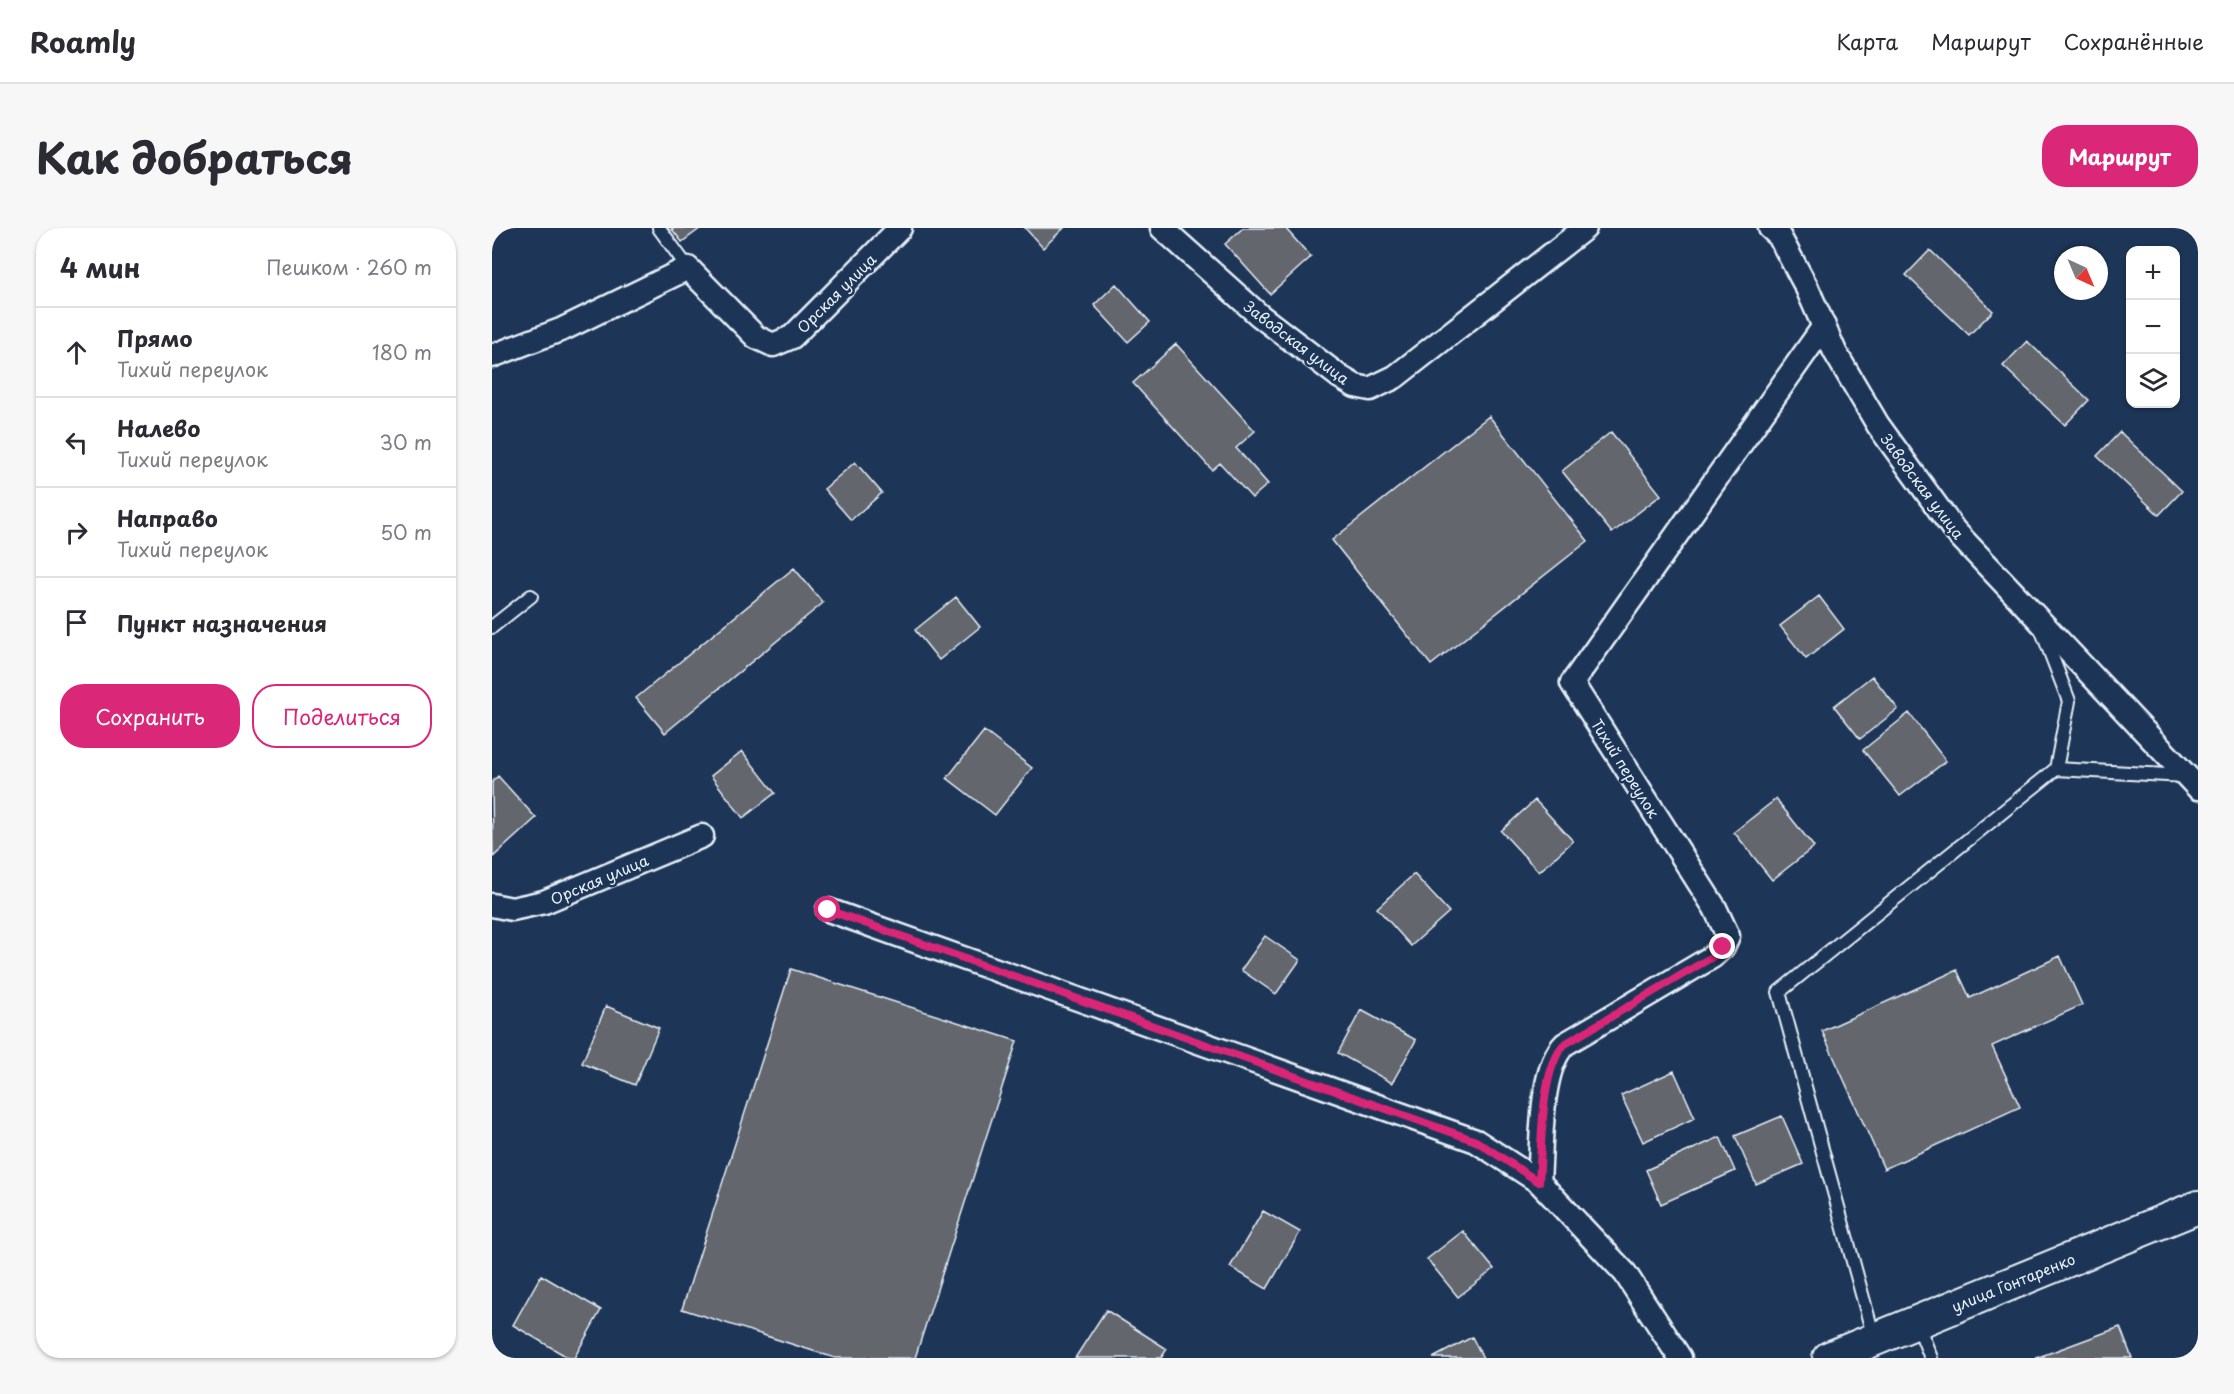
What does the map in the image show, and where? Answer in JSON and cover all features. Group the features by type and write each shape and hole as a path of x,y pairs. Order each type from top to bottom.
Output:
{"street":[{"name":"Орская улица","path":"688,268 756,337 773,345 792,337 900,228"},
{"name":"Заводская улица","path":"1162,228 1259,315 1340,377 1355,386 1370,388 1395,377 1585,228"},
{"name":"Заводская улица","path":"1770,228 1779,236 1835,352 1878,425 1954,530 2192,782"},
{"path":"492,356 563,329 688,268"},
{"name":"Тихий переулок","path":"1539,1182 1548,1072 1557,1052 1565,1044 1712,957 1723,947 1728,936 1715,908 1572,683 1824,326"},
{"name":"Орская улица","path":"492,905 512,909 544,902 702,836"},
{"path":"828,910 1476,1141 1539,1182 1625,1274 1680,1358"},
{"name":"улица Гонтаренко","path":"1829,1358 2198,1207"}],"lane":[{"name":"Орская улица","path":"659,228 688,268"},
{"path":"492,627 531,596"},
{"path":"1874,1339 1779,992 2056,769 2069,701 2036,617"},
{"path":"2056,769 2192,782"},
{"path":"1917,1321 1931,1358"}],"building":[{"path":"671,228 701,228 682,242"},
{"path":"1025,228 1064,228 1043,248"},
{"path":"1243,228 1285,228 1311,257 1270,294 1225,244"},
{"path":"1930,250 1993,311 1969,335 1906,275"},
{"path":"1116,284 1150,322 1128,342 1094,305"},
{"path":"2027,341 2089,400 2065,425 2003,366"},
{"path":"1176,344 1255,431 1236,448 1268,484 1252,498 1220,463 1212,470 1133,383"},
{"path":"1489,416 1588,541 1431,665 1332,540"},
{"path":"1611,432 1661,495 1612,533 1562,471"},
{"path":"2120,432 2182,491 2159,515 2097,456"},
{"path":"855,462 882,493 851,520 824,489"},
{"path":"794,568 823,603 665,733 636,698"},
{"path":"1819,596 1844,629 1806,659 1780,626"},
{"path":"956,597 980,627 939,660 915,630"},
{"path":"1872,676 1898,709 1860,739 1834,706"},
{"path":"1909,713 1946,761 1900,796 1863,750"},
{"path":"984,731 1032,768 995,815 947,778"},
{"path":"742,751 775,793 743,818 711,776"},
{"path":"498,776 536,818 493,857 492,782"},
{"path":"1776,799 1814,847 1772,880 1734,832"},
{"path":"1535,800 1573,841 1539,872 1501,831"},
{"path":"1414,874 1449,912 1411,946 1377,908"},
{"path":"1265,936 1300,960 1276,994 1241,970"},
{"path":"2060,956 2082,1005 1992,1046 2020,1107 1884,1169 1822,1031 1957,970 1970,998"},
{"path":"791,969 1017,1041 915,1358 835,1358 682,1309"},
{"path":"606,1006 659,1028 635,1085 582,1063"},
{"path":"1361,1010 1416,1040 1392,1083 1338,1053"},
{"path":"1674,1071 1695,1118 1643,1142 1621,1095"},
{"path":"1782,1116 1803,1164 1756,1184 1735,1136"},
{"path":"1720,1137 1735,1171 1661,1204 1646,1170"},
{"path":"1263,1211 1300,1232 1267,1289 1230,1267"},
{"path":"1463,1231 1494,1269 1458,1297 1427,1259"},
{"path":"541,1275 601,1310 574,1358 569,1358 513,1325"},
{"path":"1106,1310 1167,1349 1161,1358 1075,1358"},
{"path":"2120,1327 2132,1358 2036,1358"},
{"path":"1472,1337 1483,1358 1433,1358"}],"route":[{"path":"828,910 1476,1141 1539,1182 1548,1072 1557,1052 1565,1044 1712,957 1723,947"}]}
